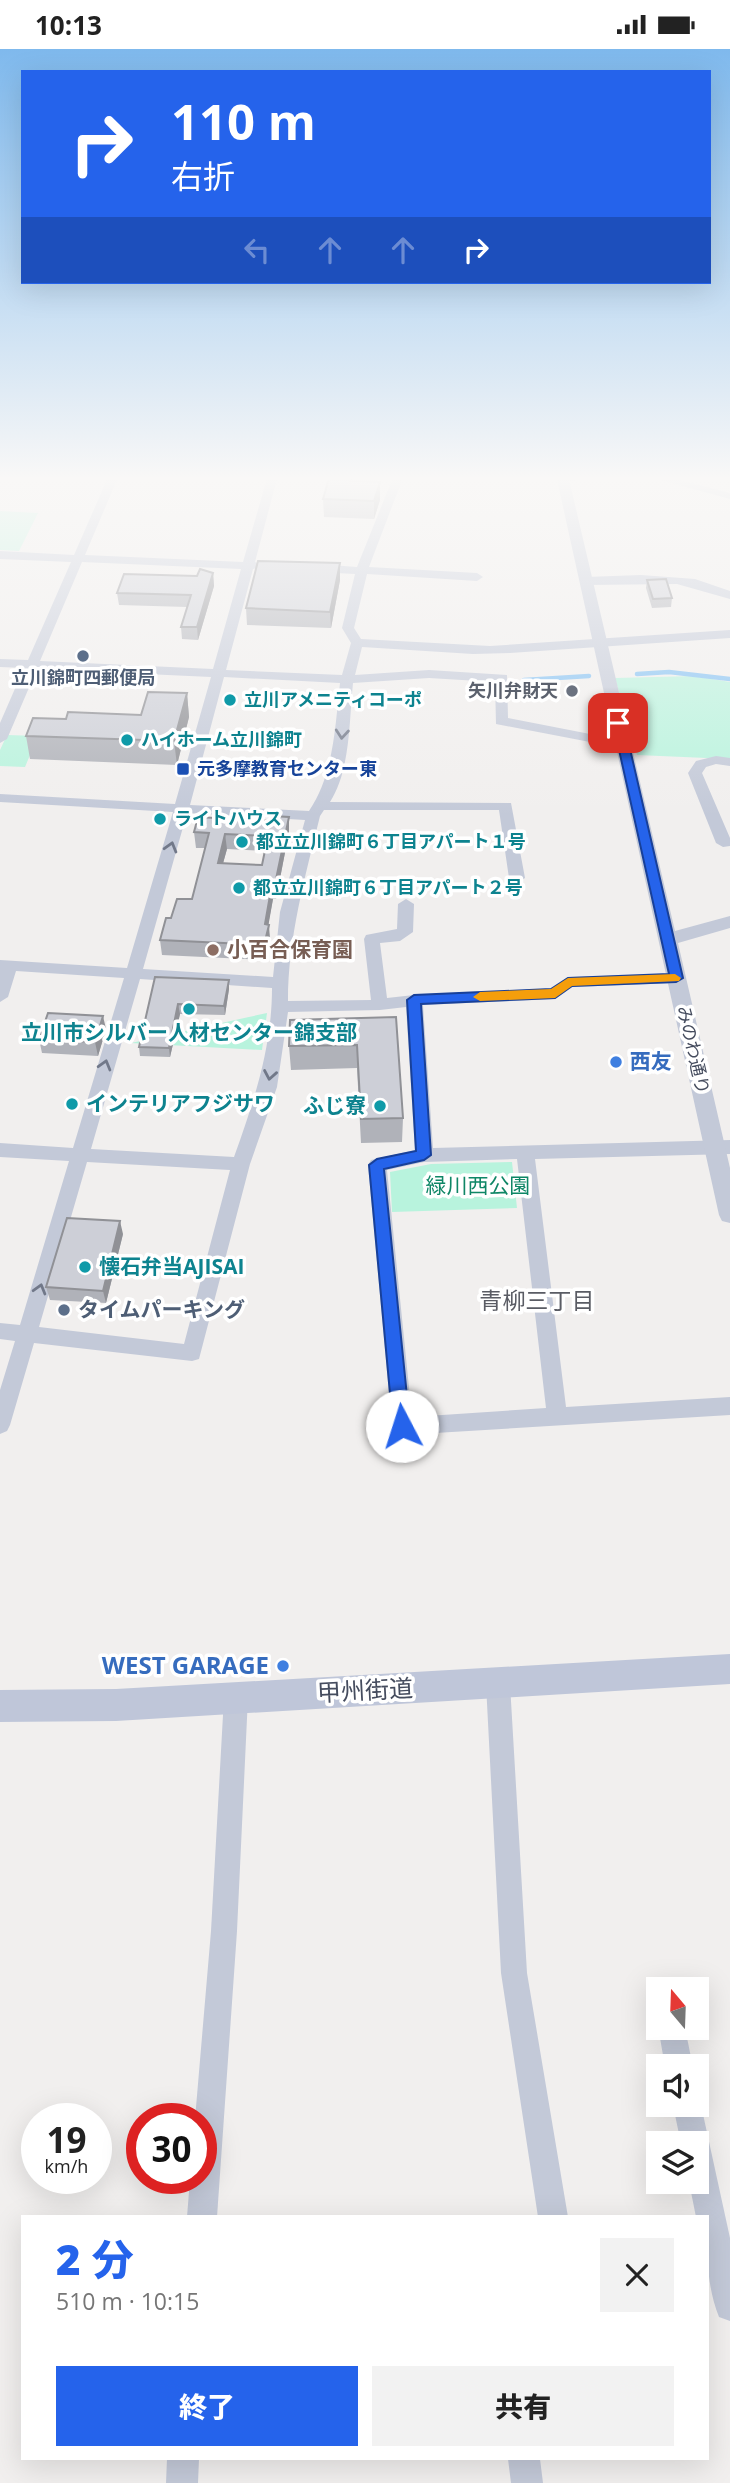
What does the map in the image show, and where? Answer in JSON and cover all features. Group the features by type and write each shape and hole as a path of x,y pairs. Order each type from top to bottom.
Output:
{"main road":[{"name":"甲州街道","path":"0,1706 76,1707 730,1669"}],"street":[{"path":"0,739 65,589"},
{"path":"0,1425 182,807 241,589"},
{"path":"0,1331 192,1353 241,1164 268,1087 280,1018 280,983 288,912 317,811 329,792 340,747 347,679 357,643 348,628 358,589"},
{"name":"みのわ通り","path":"588,589 676,978 723,1147 730,1215"},
{"path":"357,643 393,642 471,650 600,643 705,633 730,634"},
{"path":"0,663 347,679 429,674 502,678 501,721 590,738"},
{"path":"730,762 716,760 701,764 695,773 723,843 730,842"},
{"path":"0,798 317,811 506,806 517,879"},
{"path":"380,1005 372,939 394,937 405,932 406,904"},
{"path":"668,940 698,929 730,922"},
{"path":"668,940 702,940 730,934"},
{"path":"0,997 5,965 280,983"},
{"path":"280,1007 380,1005 414,1000 555,994 568,982 676,978"},
{"path":"414,1000 424,1155"},
{"path":"723,1147 424,1155 377,1165 402,1426 730,1406"},
{"path":"0,1150 241,1164"},
{"path":"525,1154 557,1417"},
{"path":"498,1684 514,1973 553,2215"},
{"path":"202,2215 224,1931 236,1697"},
{"path":"706,2194 730,2306"},
{"path":"182,2483 183,2460"},
{"path":"524,2460 527,2483"}],"green space":[{"path":"694,676 730,682 730,759 637,755 615,678"},
{"path":"7,735 38,736 25,767 0,766 0,750"},
{"path":"267,1013 262,1050 131,1043"},
{"name":"緑川西公園","path":"512,1162 517,1208 392,1212 390,1172 431,1164"}],"building":[{"path":"119,589 208,589 197,627 181,627 191,595 117,593"},
{"path":"251,589 335,589 330,612 246,608"},
{"path":"650,589 669,589 672,598 653,599"},
{"path":"148,692 187,693 174,741 26,736 33,718 66,719 68,712 141,715"},
{"path":"272,816 289,817 275,884 272,884 265,924 269,925 264,945 160,940 166,918 171,918 177,899 192,899 209,833 194,832 198,817 271,821","holes":["225,834 268,836 262,865 218,863"]},
{"path":"155,977 229,980 224,1006 178,1004 169,1048 139,1047"},
{"path":"48,1013 103,1016 95,1042 39,1039"},
{"path":"396,1017 403,1118 361,1119 357,1045 289,1046 290,1020"},
{"name":"懐石弁当AJISAI","path":"67,1218 120,1221 103,1291 46,1287"}],"waterway":[{"path":"637,674 669,672 730,679"},
{"path":"524,680 589,676"}],"slow traffic":[{"path":"480,997 555,994 568,982 675,978"}],"place":[{"name":"立川錦町四郵便局","path":"83,656"},
{"name":"矢川弁財天","path":"572,691"},
{"name":"立川アメニティコーポ","path":"230,700"},
{"name":"ハイホーム立川錦町","path":"127,740"},
{"name":"元多摩教育センター東","path":"183,769"},
{"name":"ライトハウス","path":"160,819"},
{"name":"都立立川錦町６丁目アパート１号","path":"242,842"},
{"name":"都立立川錦町６丁目アパート２号","path":"239,888"},
{"name":"小百合保育園","path":"213,950"},
{"name":"立川市シルバー人材センター錦支部","path":"189,1009"},
{"name":"西友","path":"616,1062"},
{"name":"インテリアフジサワ","path":"72,1104"},
{"name":"ふじ寮","path":"380,1106"},
{"name":"懐石弁当AJISAI","path":"85,1267"},
{"name":"タイムパーキング","path":"64,1310"},
{"name":"WEST GARAGE","path":"283,1666"}],"district":[{"name":"青柳三丁目","path":"537,1301"}],"route":[{"path":"402,1426 377,1165 424,1155 414,1000 555,994 568,982 676,978 618,723"}]}
